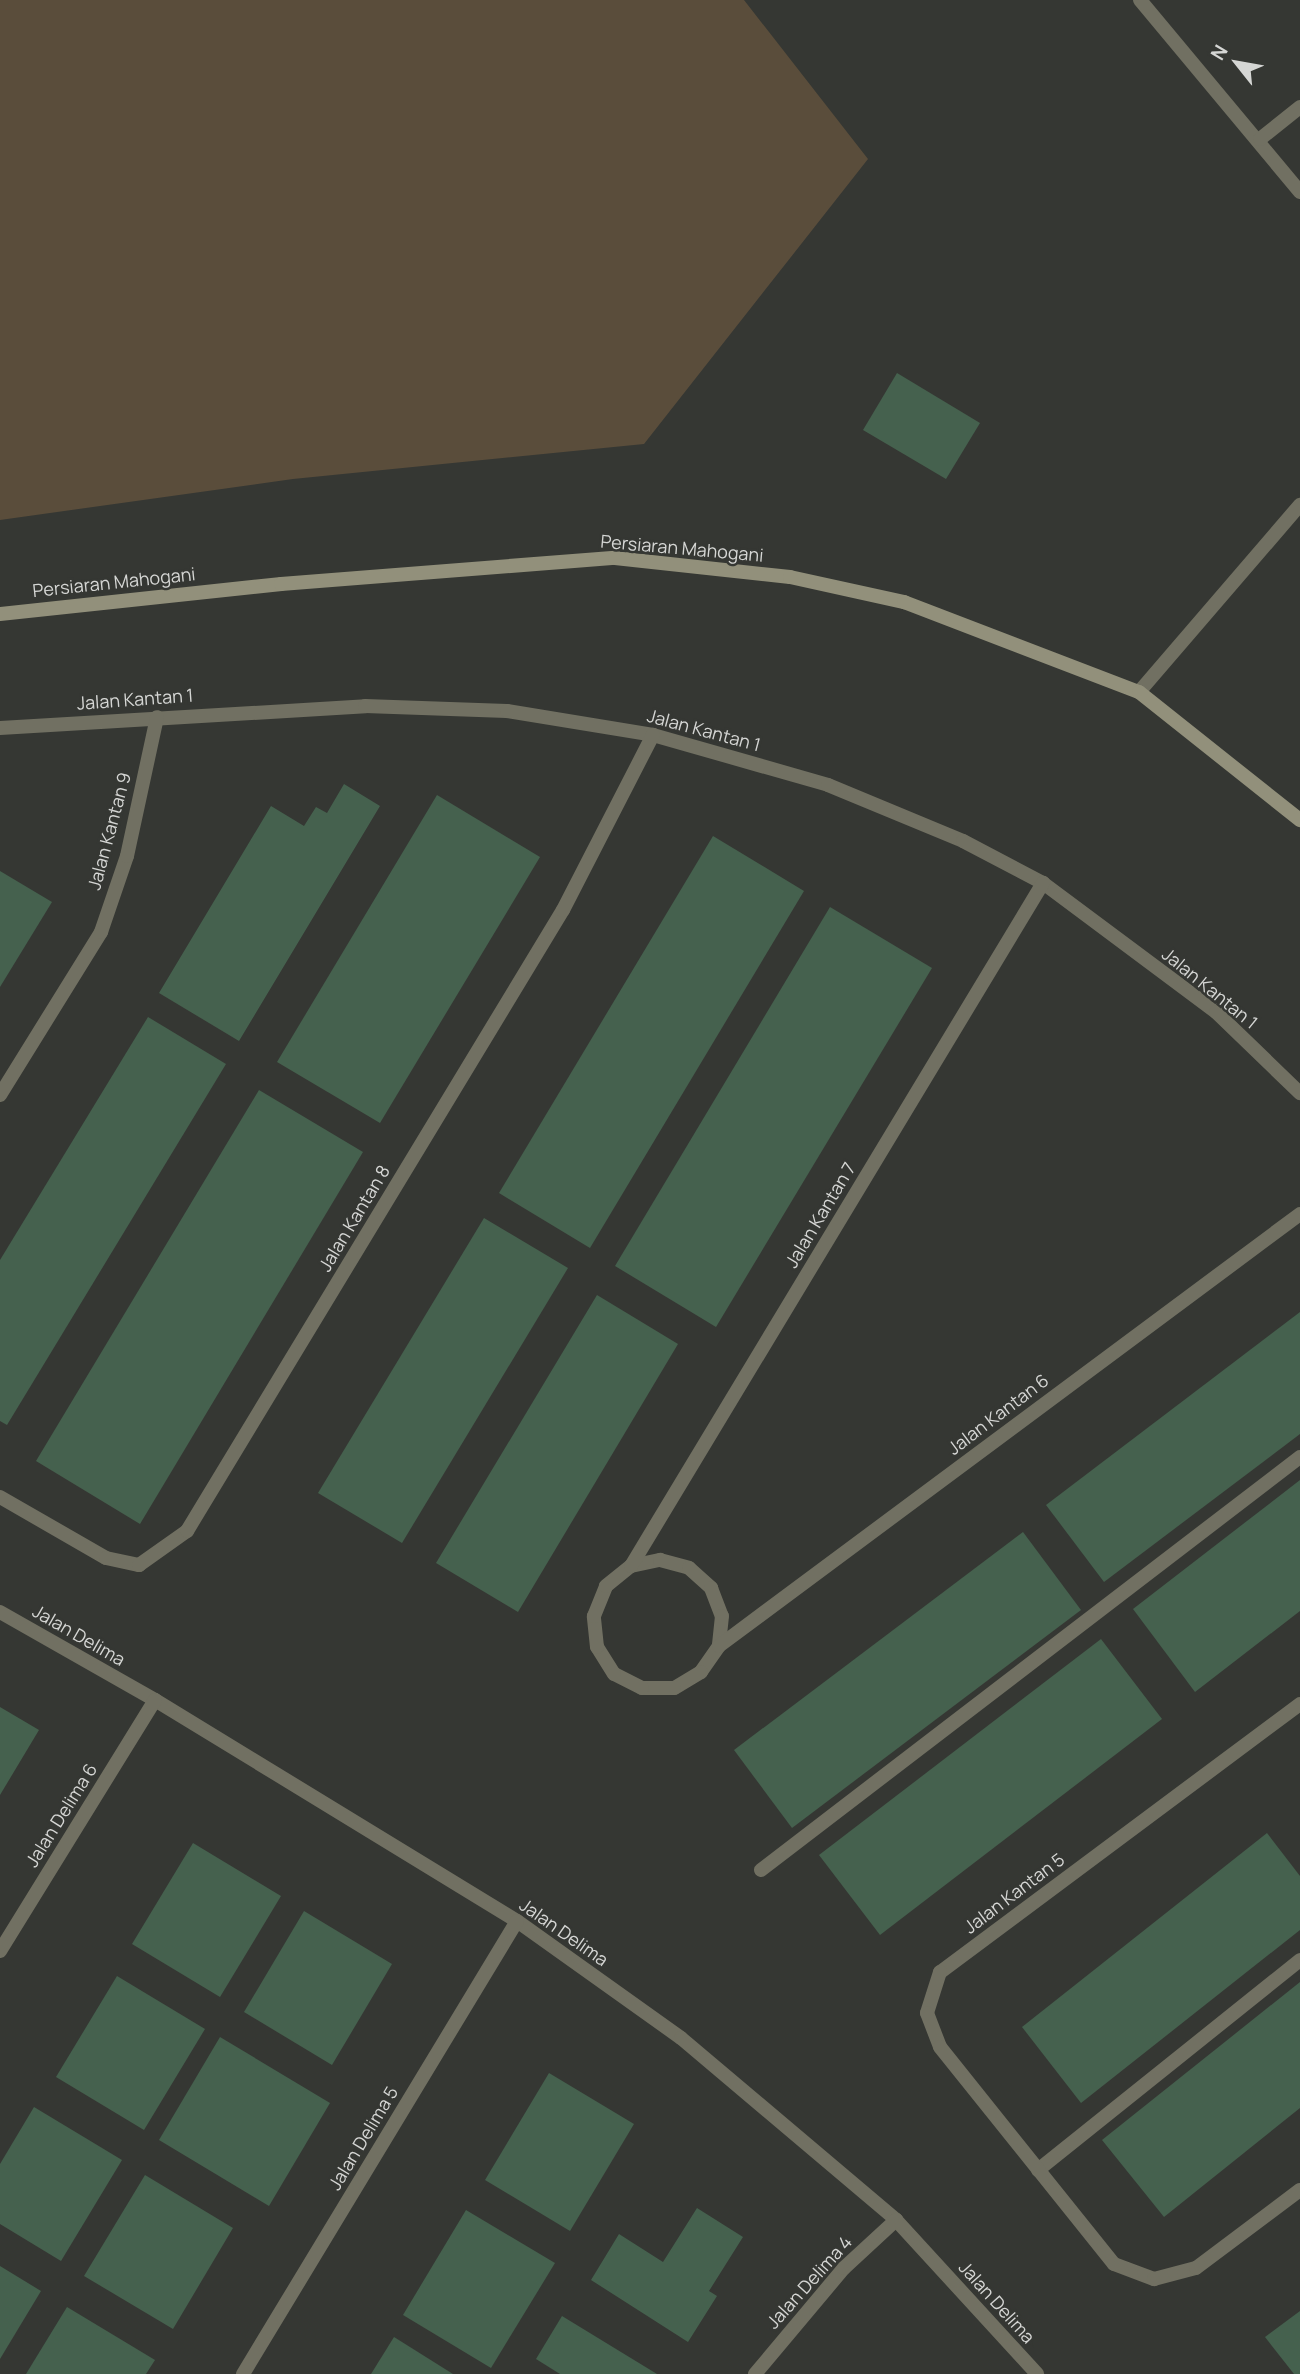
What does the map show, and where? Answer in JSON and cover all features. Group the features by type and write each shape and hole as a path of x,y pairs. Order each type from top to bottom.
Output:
{"main road":[{"name":"Persiaran Mahogani","path":"0,614 281,584 615,558 790,577 904,603 1139,692 1300,820"}],"street":[{"path":"1140,0 1260,139 1300,191"},
{"path":"1260,139 1300,107"},
{"path":"1139,692 1300,505"},
{"name":"Jalan Kantan 1","path":"0,728 378,706 507,711 653,735 828,785 963,841 1042,883 1216,1012 1300,1093"},
{"name":"Jalan Kantan 9","path":"0,1095 101,932 127,856 157,717"},
{"name":"Jalan Kantan 8","path":"0,1497 106,1558 139,1565 187,1531 562,910 653,735"},
{"name":"Jalan Kantan 7","path":"631,1566 1042,883"},
{"name":"Jalan Kantan 6","path":"719,1646 1300,1214"},
{"path":"761,1870 1300,1457"},
{"path":"660,1560 689,1568 711,1588 722,1616 719,1646 701,1672 674,1688 642,1688 614,1674 597,1647 594,1616 606,1586 631,1566 660,1560"},
{"name":"Jalan Delima","path":"0,1612 155,1700 517,1921 681,2038 896,2220 1037,2374"},
{"name":"Jalan Delima 6","path":"0,1951 155,1700"},
{"name":"Jalan Kantan 5","path":"1300,1704 940,1972 927,2013 940,2047 1114,2264 1154,2279 1196,2268 1300,2190"},
{"name":"Jalan Delima 5","path":"243,2374 517,1921"},
{"path":"1038,2170 1300,1960"},
{"name":"Jalan Delima 4","path":"755,2374 844,2268 896,2220"}],"shaded area":[{"path":"0,0 744,0 868,159 644,444 293,479 0,520"}],"building":[{"path":"897,373 980,423 946,479 863,430"},
{"path":"344,784 380,806 239,1041 159,993 271,806 304,826 316,807 327,813"},
{"path":"437,795 540,857 380,1123 277,1062"},
{"path":"713,836 804,891 590,1248 499,1193"},
{"path":"0,871 52,902 0,987"},
{"path":"830,907 932,968 716,1327 615,1266"},
{"path":"148,1017 226,1064 7,1425 0,1421 0,1260"},
{"path":"259,1090 363,1152 140,1524 36,1461"},
{"path":"484,1218 568,1268 402,1543 318,1493"},
{"path":"597,1295 678,1344 518,1612 436,1563"},
{"path":"1300,1312 1300,1434 1104,1582 1046,1505"},
{"path":"1300,1480 1300,1611 1195,1692 1133,1609"},
{"path":"1023,1532 1081,1610 792,1828 734,1750"},
{"path":"1101,1639 1162,1719 880,1935 819,1855"},
{"path":"0,1707 39,1730 0,1795"},
{"path":"1267,1833 1300,1876 1300,1930 1081,2103 1022,2027"},
{"path":"193,1843 281,1896 220,1997 132,1944"},
{"path":"304,1911 392,1964 332,2065 244,2012"},
{"path":"117,1976 205,2029 144,2130 56,2077"},
{"path":"1300,1982 1300,2108 1164,2217 1102,2140"},
{"path":"220,2037 330,2103 269,2206 159,2140"},
{"path":"549,2073 634,2124 570,2231 485,2180"},
{"path":"34,2107 122,2160 61,2261 0,2224 0,2164"},
{"path":"145,2175 233,2228 173,2329 84,2276"},
{"path":"697,2208 743,2237 709,2291 717,2296 688,2342 591,2280 619,2234 663,2262"},
{"path":"466,2210 555,2263 491,2368 403,2315"},
{"path":"0,2266 41,2291 0,2359"},
{"path":"67,2307 155,2360 146,2374 26,2374"},
{"path":"1300,2311 1300,2374 1294,2374 1265,2337"},
{"path":"562,2316 657,2374 560,2374 536,2359"},
{"path":"394,2337 453,2374 371,2374"}]}
